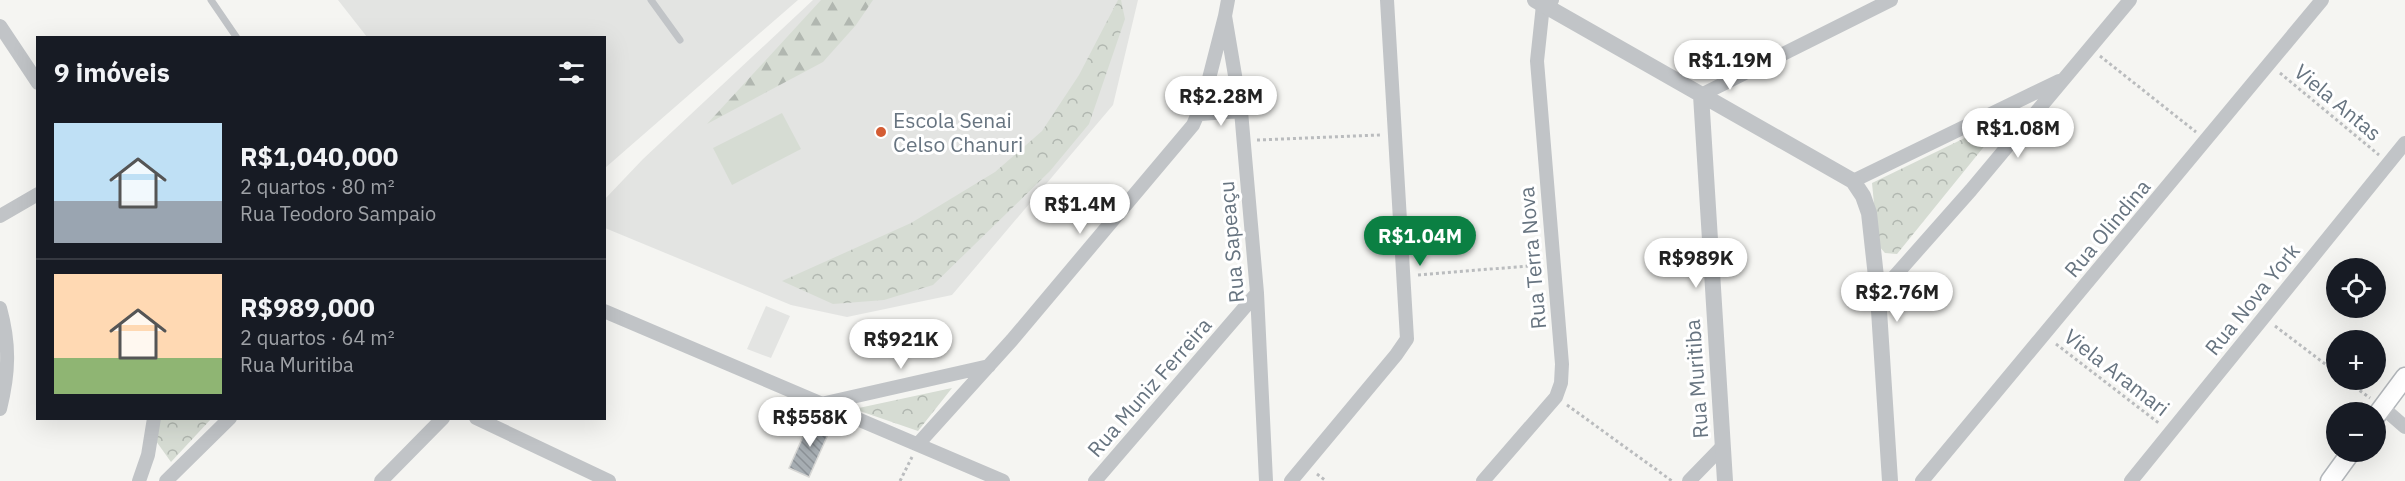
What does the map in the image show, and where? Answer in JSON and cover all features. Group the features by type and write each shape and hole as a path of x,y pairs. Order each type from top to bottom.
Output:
{"main road":[{"path":"2386,403 2405,377"},
{"path":"2330,481 2344,462"}],"street":[{"name":"Rua Sapeaçu","path":"1228,0 1225,16 1244,141 1257,293 1266,481"},
{"path":"1291,481 1407,339 1387,0"},
{"path":"1701,95 1891,0"},
{"path":"1878,295 1942,225 2130,0"},
{"name":"Rua Olindina","path":"1922,481 2322,0"},
{"path":"1544,2 1853,181 1863,196 1869,213 1878,295 1890,481"},
{"name":"Rua Terra Nova","path":"1483,481 1556,397 1561,383 1562,364 1537,61 1544,2"},
{"path":"918,444 989,366 1200,114 1225,16"},
{"path":"0,26 36,79"},
{"path":"1853,181 2066,77"},
{"name":"Rua Muritiba","path":"1701,95 1725,481"},
{"path":"1200,114 1240,111"},
{"name":"Rua Nova York","path":"2132,481 2405,143"},
{"path":"0,216 36,195"},
{"name":"Rua Muniz Ferreira","path":"1095,481 1257,293"},
{"path":"0,308 5,326 8,377 0,409"},
{"path":"606,312 1003,481"},
{"path":"820,404 989,366"},
{"path":"2386,416 2405,427"},
{"path":"139,481 148,455 154,420"},
{"path":"166,481 228,420"},
{"path":"381,481 441,420"},
{"path":"481,420 606,480"},
{"path":"1689,481 1723,446"}],"lane":[{"path":"211,0 236,36"},
{"path":"651,0 680,40"}],"path":[{"path":"2091,49 2207,140"},
{"name":"Viela Antas","path":"2269,64 2389,163"},
{"path":"1244,141 1395,135"},
{"path":"1404,276 1554,264"},
{"path":"2264,318 2326,365"},
{"name":"Viela Aramari","path":"2045,335 2171,433"},
{"path":"2356,390 2368,402"},
{"path":"1556,397 1672,481"},
{"path":"900,481 918,444"}],"shaded area":[{"path":"338,0 798,0 606,167 606,36 366,36"},
{"name":"Escola Senai Celso Chanuri","path":"813,0 1138,0 1113,105 952,295 847,317 791,305 606,228 606,198 643,159"},
{"path":"766,306 790,316 771,358 747,349"}],"green space":[{"path":"821,0 873,0 856,25 823,62 707,124"},
{"path":"1118,0 1121,0 1125,19 1089,124 1050,171 933,285 884,300 833,304 782,281 911,223 995,172 1042,131 1079,75"},
{"path":"782,113 801,149 732,185 713,148"},
{"path":"2008,117 1897,254 1885,253 1878,245 1872,183"},
{"path":"952,388 918,431 854,409"},
{"path":"160,420 210,420 171,462 156,441"}],"building":[{"path":"817,419 830,430 809,477 789,468 809,423 816,425"}],"place":[{"name":"Escola Senai Celso Chanuri","path":"881,132"}]}
